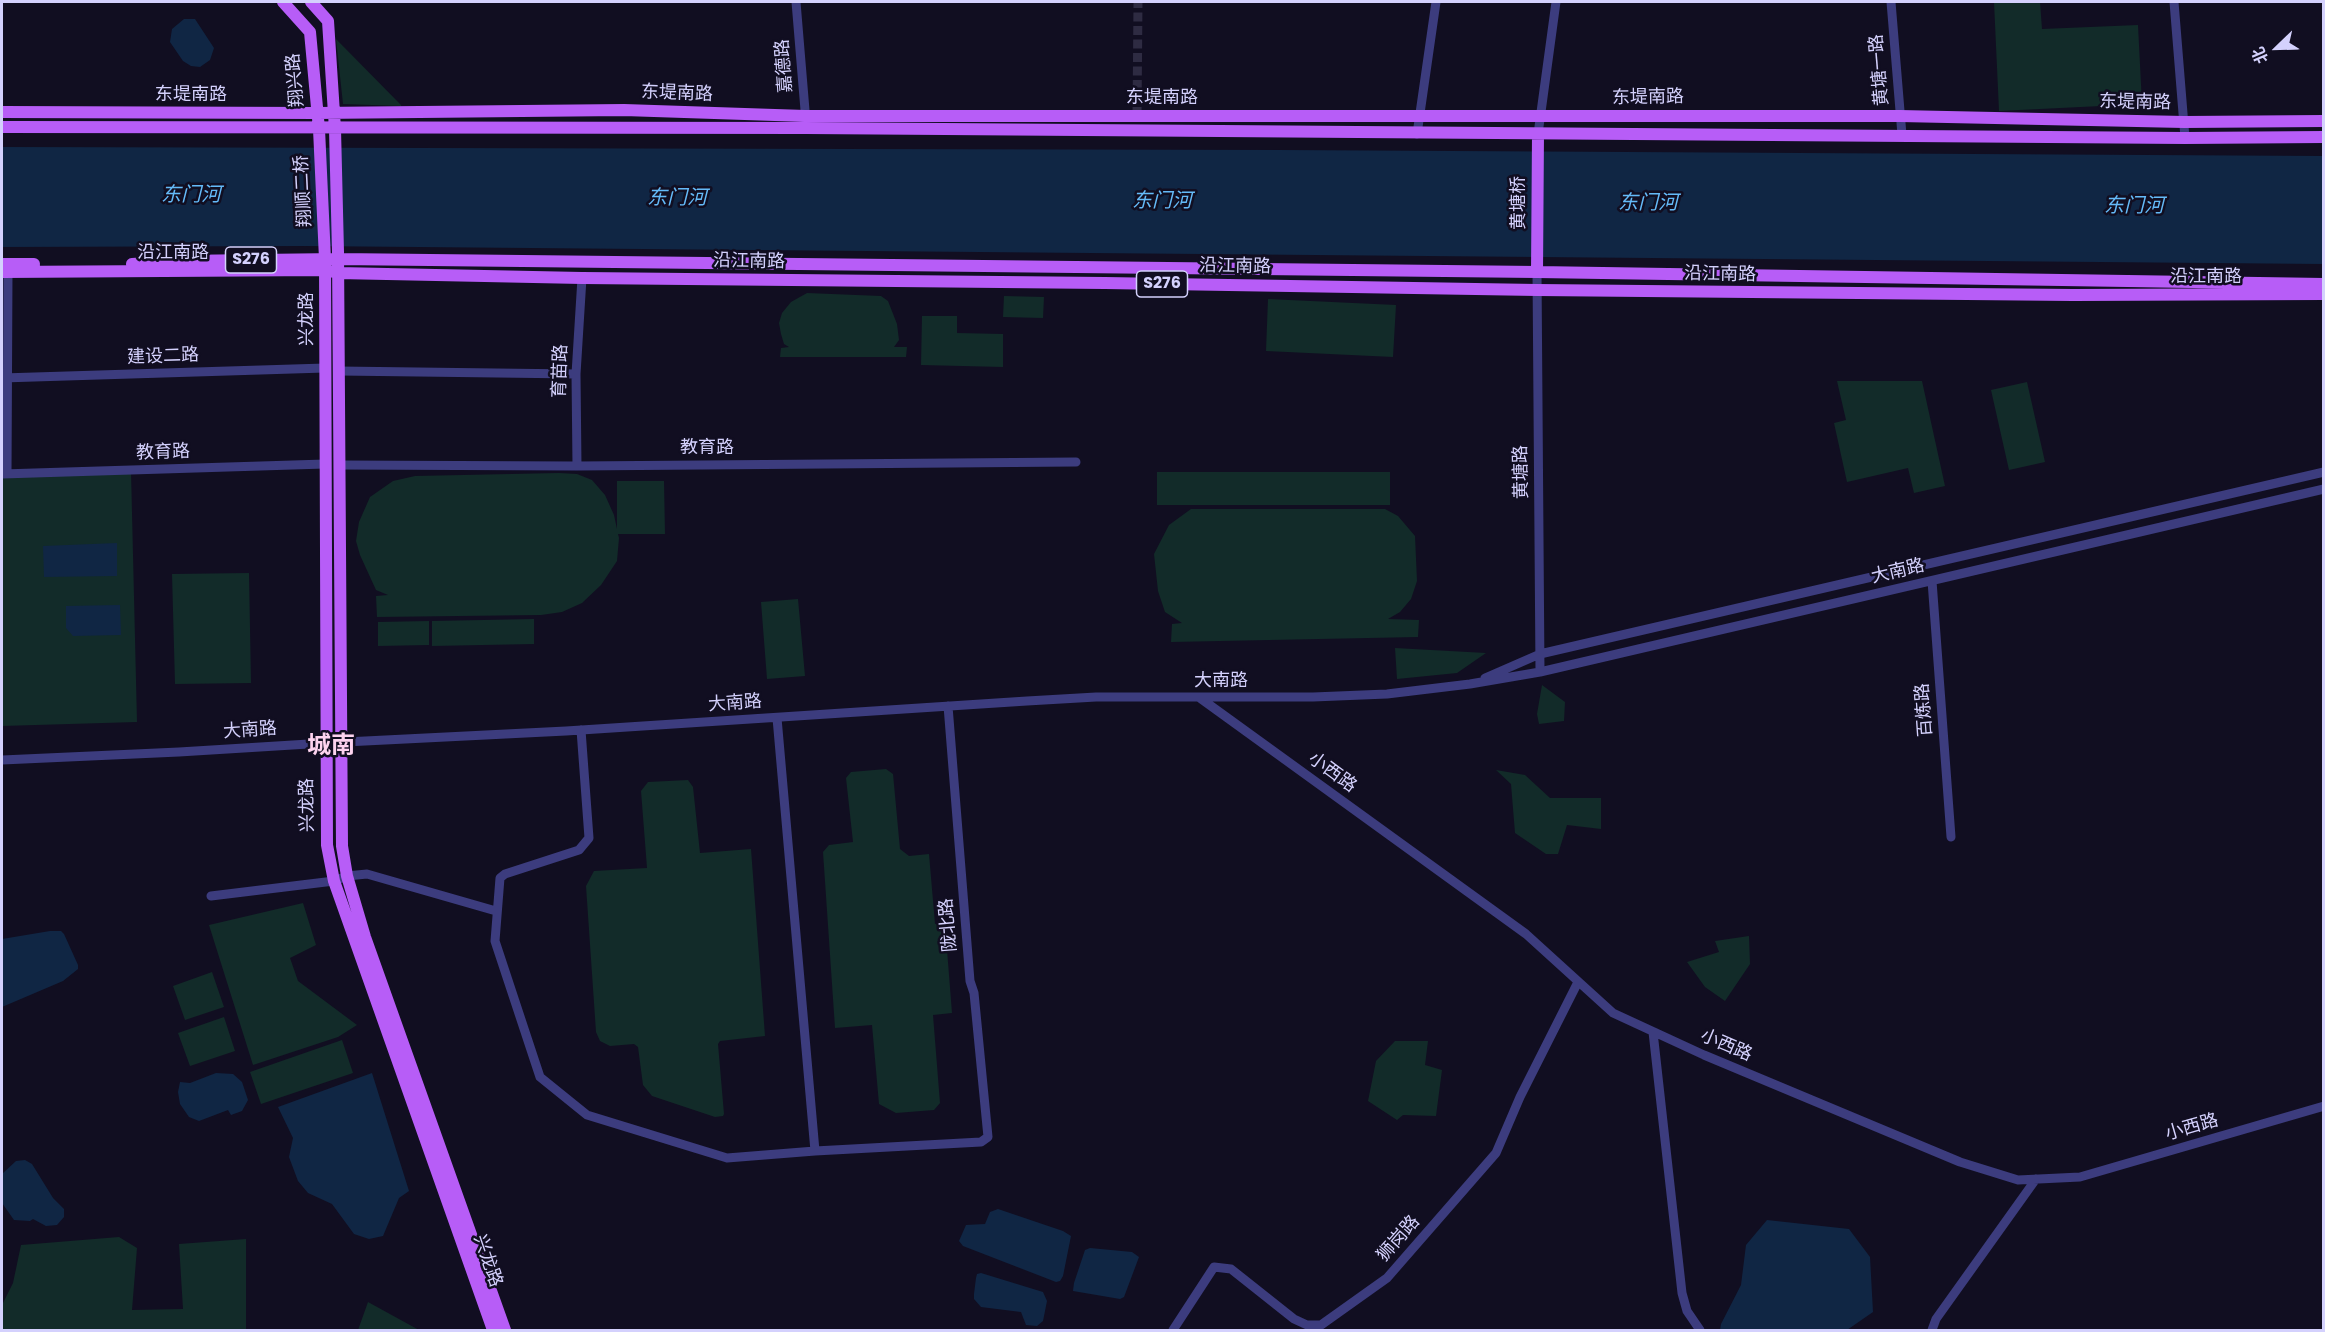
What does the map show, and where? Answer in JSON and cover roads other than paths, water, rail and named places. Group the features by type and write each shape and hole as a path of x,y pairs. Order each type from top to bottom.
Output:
{"main road":[{"name":"翔兴路","path":"283,2 310,32 319,129"},
{"name":"翔兴路","path":"311,2 328,21 335,129"},
{"name":"东堤南路","path":"2,112 317,113 624,110 806,122 1417,134 2324,137"},
{"name":"东堤南路","path":"2,127 335,129 1420,116 1900,116 2184,122 2324,121"},
{"name":"翔顺二桥","path":"319,129 325,260"},
{"name":"翔顺二桥","path":"335,129 338,255"},
{"name":"黄塘桥","path":"1537,272 1538,134"},
{"name":"沿江南路","path":"4,270 177,261 325,260 338,255 2324,284"},
{"name":"兴龙路","path":"338,255 342,846 347,876 365,937 505,1330"},
{"name":"沿江南路","path":"325,260 338,273 582,278 2073,295 2324,294"},
{"name":"兴龙路","path":"325,260 327,845 334,881 493,1330"}],"street":[{"name":"嘉德路","path":"796,2 806,122"},
{"path":"1417,134 1436,2"},
{"path":"1538,134 1556,2"},
{"name":"黄塘一路","path":"1891,2 1902,135"},
{"path":"2174,2 2185,138"},
{"path":"4,270 4,474"},
{"name":"黄塘路","path":"1537,272 1540,672"},
{"name":"育苗路","path":"576,466 576,374 582,278"},
{"name":"建设二路","path":"5,378 325,368"},
{"path":"339,371 576,374"},
{"name":"教育路","path":"339,465 576,466 1076,462"},
{"name":"教育路","path":"4,474 325,464"},
{"name":"大南路","path":"1470,684 1540,654 2324,472"},
{"name":"大南路","path":"2,760 179,753 581,730 1096,697 1313,697 1387,694 1470,684 1540,672 2324,489"},
{"name":"百炼路","path":"1932,581 1952,837"},
{"name":"小西路","path":"1200,698 1526,934 1613,1014 1960,1162 2018,1180 2080,1177 2324,1106"},
{"name":"陇北路","path":"815,1151 985,1141 988,1137 974,993 970,981 948,706"},
{"path":"581,730 589,838 579,850 505,874 500,878 496,910 495,941 540,1077 587,1115 727,1158 815,1151 777,718"},
{"path":"211,896 334,881 347,876 367,874 496,910"},
{"name":"狮岗路","path":"1173,1330 1214,1267 1231,1269 1294,1319 1307,1325 1321,1324 1387,1278 1496,1153 1520,1097 1578,982"},
{"path":"1653,1032 1682,1293 1688,1311 1700,1330"},
{"path":"1932,1330 1936,1319 2036,1179"}],"water":[{"path":"184,19 195,19 214,48 210,60 200,67 191,66 183,61 170,42 172,29"},
{"name":"东门河","path":"2,147 1281,150 2323,156 2323,264 305,246 2,247"},
{"path":"117,543 117,576 44,577 43,546"},
{"path":"120,605 121,635 73,636 66,628 66,606"},
{"path":"61,931 64,934 78,969 63,981 2,1007 2,939"},
{"path":"216,1073 233,1074 242,1082 248,1100 242,1111 231,1115 228,1110 199,1121 189,1117 180,1104 178,1092 180,1082 190,1083"},
{"path":"372,1073 409,1191 399,1198 383,1236 369,1239 354,1234 332,1204 308,1193 298,1181 289,1157 293,1138 278,1107"},
{"path":"25,1160 32,1164 53,1198 64,1209 64,1217 57,1225 46,1226 33,1219 30,1221 14,1220 2,1203 2,1174 16,1161"},
{"path":"998,1209 1063,1231 1071,1236 1060,1281 1056,1282 963,1246 959,1241 966,1225 985,1224 990,1212"},
{"path":"1767,1220 1849,1229 1870,1257 1873,1312 1847,1330 1720,1330 1741,1285 1746,1245"},
{"path":"1090,1248 1132,1252 1139,1257 1124,1297 1120,1299 1073,1291 1085,1250"},
{"path":"981,1273 1043,1292 1047,1301 1043,1321 1037,1326 1026,1325 1021,1312 981,1307 974,1299 974,1294 977,1274"}],"tunnel":[{"path":"1137,116 1138,2"}],"district":[{"name":"城南","path":"331,747"}]}
